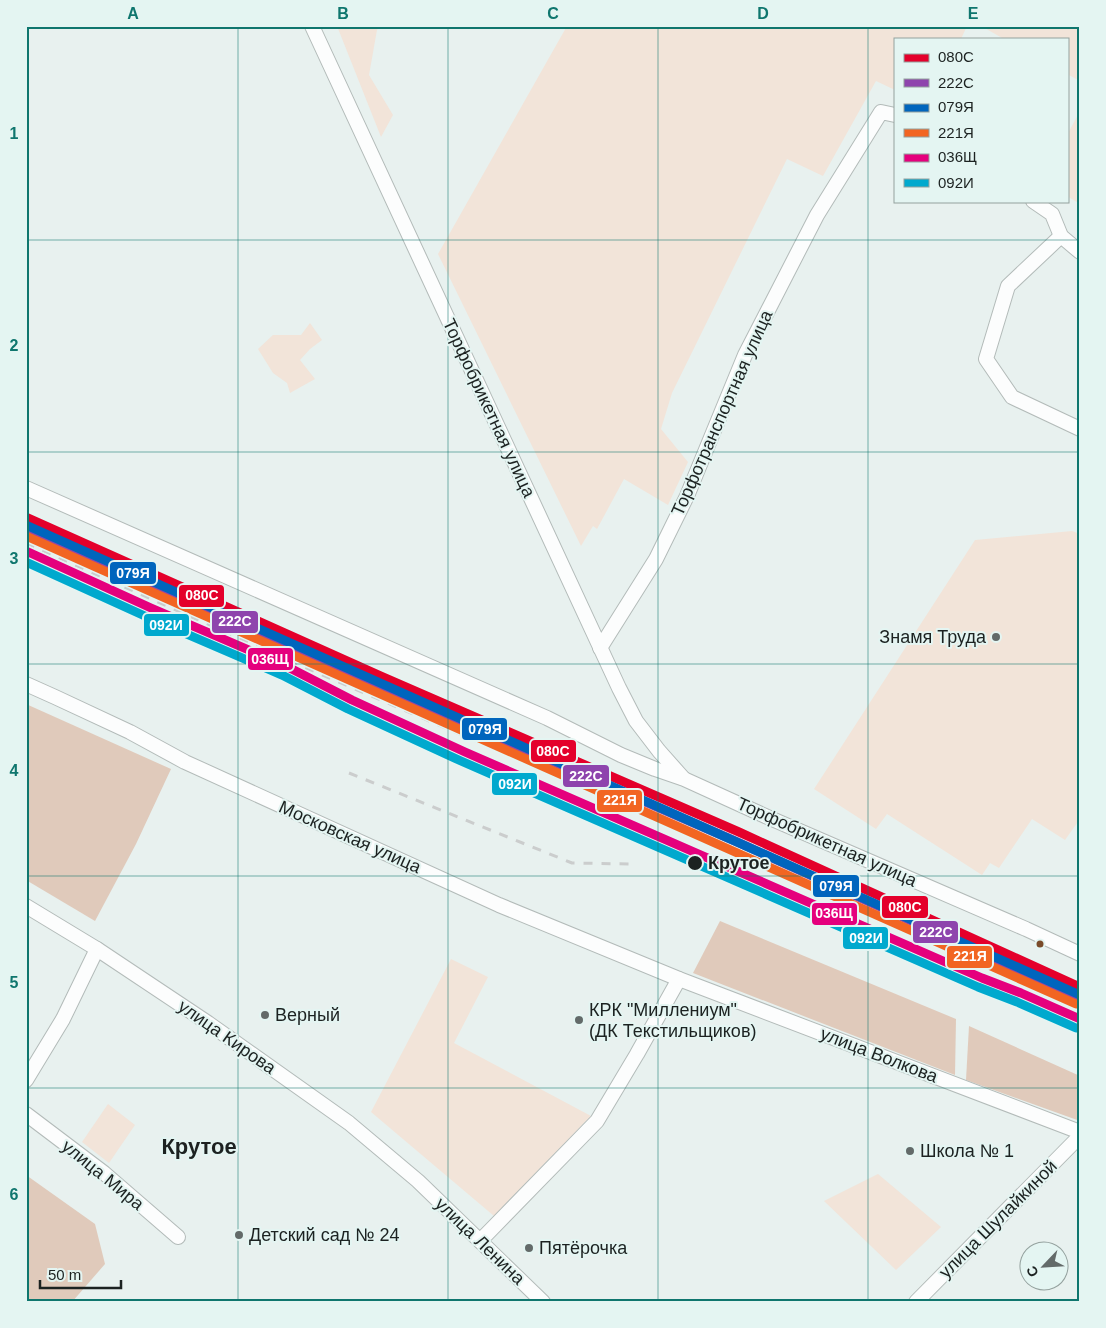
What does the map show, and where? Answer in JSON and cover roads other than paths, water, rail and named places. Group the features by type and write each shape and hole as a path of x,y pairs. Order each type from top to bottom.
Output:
{"street":[{"name":"Торфобрикетная улица","path":"312,26 619,688 636,721 684,779"},
{"name":"Торфотранспортная улица","path":"600,648 656,559 687,496 745,355 817,215 881,112 894,115"},
{"path":"1034,202 1052,214 1061,236 1080,252"},
{"path":"1061,236 1008,286 986,359 1012,397 1080,429"},
{"name":"Торфобрикетная улица","path":"26,488 547,718 621,755 684,779 1080,954"},
{"name":"Московская улица","path":"26,684 130,732 186,762 499,905 679,979"},
{"name":"улица Кирова","path":"26,906 97,949 208,1023 349,1123 418,1181"},
{"path":"26,1080 59,1026 97,949"},
{"path":"480,1241 597,1120 638,1054 679,979"},
{"name":"улица Волкова","path":"679,979 1080,1132"},
{"name":"улица Мира","path":"26,1114 104,1174 178,1238"},
{"name":"улица Шулайкиной","path":"916,1302 1080,1136"},
{"name":"улица Ленина","path":"418,1181 543,1302"}],"railway":[{"path":"26,543 290,661 915,930 1080,1008"},
{"path":"349,773 572,863 632,864"}],"place":[{"name":"Знамя Труда","path":"996,637"},
{"name":"Крутое","path":"695,863"},
{"name":"Верный","path":"265,1015"},
{"name":"КРК \"Миллениум\" (ДК Текстильщиков)","path":"579,1020"},
{"name":"Школа № 1","path":"910,1151"},
{"name":"Детский сад № 24","path":"239,1235"},
{"name":"Пятёрочка","path":"529,1248"}],"district":[{"name":"Крутое","path":"199,1146"}]}
